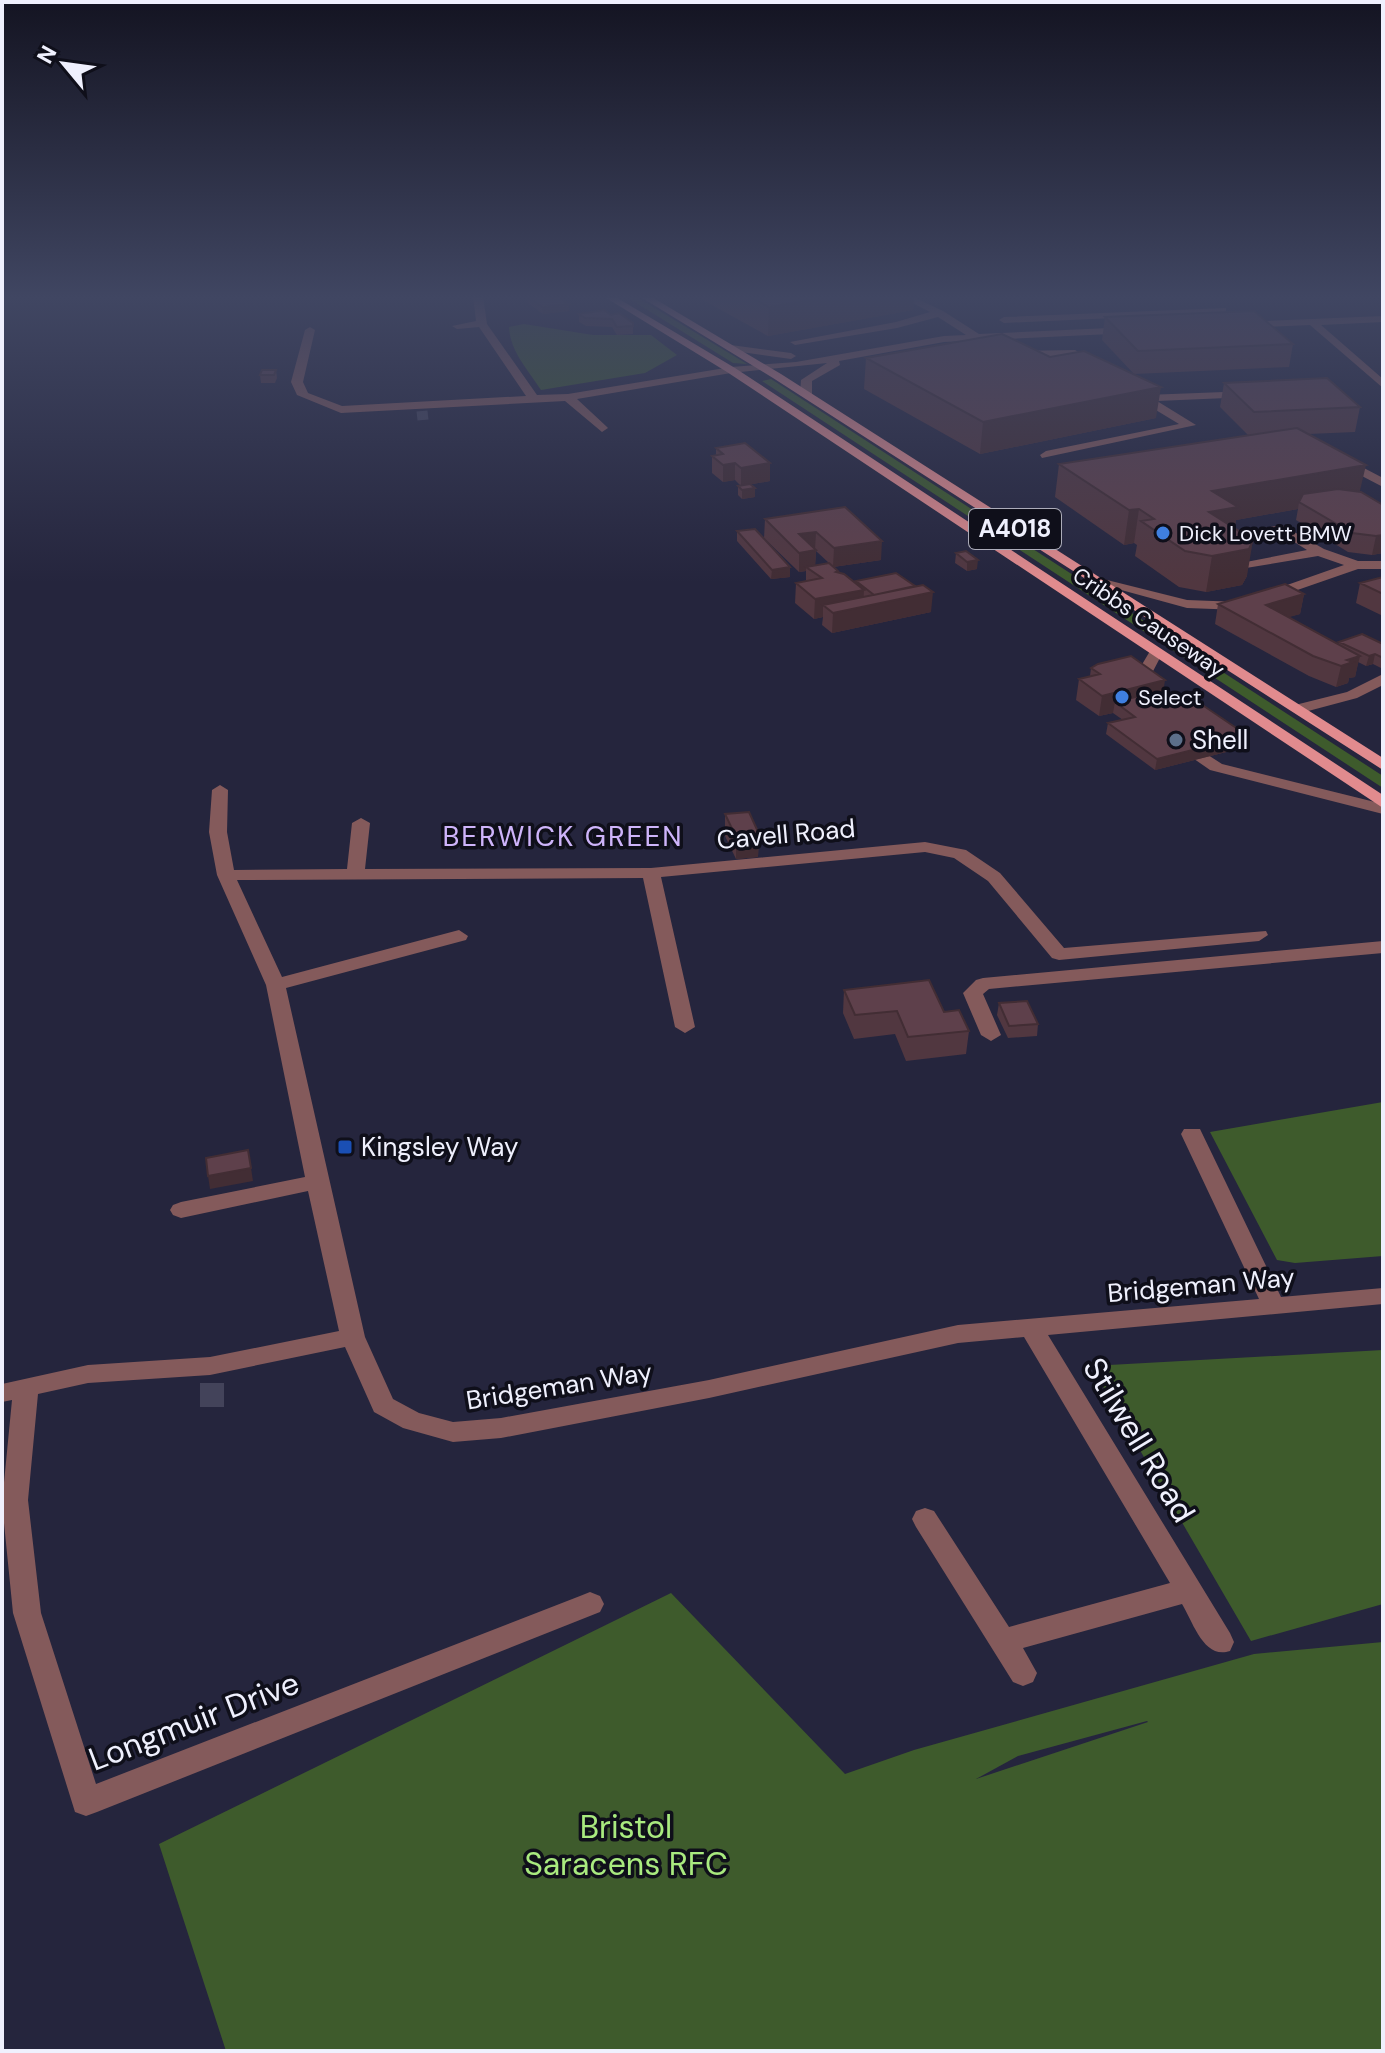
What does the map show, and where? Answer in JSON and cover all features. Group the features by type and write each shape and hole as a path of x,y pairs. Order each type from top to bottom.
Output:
{"main road":[{"name":"Cribbs Causeway","path":"763,392 1383,806"},
{"name":"Cribbs Causeway","path":"801,392 1383,765"}],"street":[{"path":"302,392 341,410 422,416 600,392"},
{"path":"529,392 534,399"},
{"path":"1046,455 1190,425 1132,392"},
{"path":"1146,398 1267,394"},
{"path":"568,397 602,428"},
{"path":"1326,455 1383,483"},
{"path":"1236,537 1282,529 1319,552 1357,565 1383,565"},
{"path":"1251,565 1319,552"},
{"path":"1099,582 1187,604 1240,606 1357,565"},
{"path":"1155,654 1142,678 1172,700"},
{"path":"1297,709 1352,695 1383,679"},
{"path":"1168,733 1216,767 1383,806"},
{"name":"Bridgeman Way","path":"220,790 218,832 226,875 276,985 353,1337 383,1405 412,1421 453,1432 501,1428 709,1389 958,1334 1383,1296"},
{"path":"355,875 361,823"},
{"name":"Cavell Road","path":"226,875 651,873 925,847 960,854 994,877 1059,954 1259,935"},
{"path":"651,873 685,1027"},
{"path":"276,985 459,936"},
{"path":"991,1035 973,993 983,984 1383,947"},
{"path":"1192,1134 1275,1308"},
{"path":"181,1210 317,1182"},
{"name":"Stilwell Road","path":"1030,1326 1220,1642"},
{"path":"14,1390 88,1374 211,1374 353,1337"},
{"name":"Longmuir Drive","path":"14,1390 15,1500 27,1613 86,1802 590,1604"},
{"path":"925,1519 1023,1673"},
{"path":"1002,1641 1189,1590"}],"green space":[{"path":"778,392 791,392 1383,776 1383,788"},
{"path":"1383,1102 1383,1256 1295,1263 1277,1260 1210,1132"},
{"path":"1383,1350 1383,1604 1251,1641 1091,1366"},
{"name":"Bristol Saracens RFC","path":"671,1593 845,1774 914,1750 1254,1654 1383,1642 1383,2051 226,2051 159,1844","holes":["1148,1722 976,1779 1018,1756"]}],"building":[{"path":"928,392 1137,392 983,422"},
{"path":"1233,392 1343,392 1360,407 1254,412"},
{"path":"1297,428 1366,465 1212,491 1238,507 1209,512 1253,540 1249,549 1212,556 1185,551 1141,521 1154,519 1139,509 1129,510 1059,464"},
{"path":"745,443 770,463 741,468 735,463 723,465 712,456 723,454 716,448"},
{"path":"750,484 755,488 742,490 738,486"},
{"path":"1338,489 1361,492 1383,505 1383,535 1352,533 1299,502 1303,494"},
{"path":"845,507 882,541 834,548 816,532 799,534 816,550 799,553 765,519"},
{"path":"755,529 790,567 772,570 737,531"},
{"path":"966,551 978,560 967,562 956,553"},
{"path":"829,563 836,572 844,574 864,590 815,599 796,583 822,578 806,567"},
{"path":"896,573 915,586 874,595 856,581"},
{"path":"1383,577 1383,594 1360,583"},
{"path":"1285,584 1304,594 1266,605 1360,656 1347,660 1353,662 1341,666 1313,656 1218,604"},
{"path":"923,585 933,592 833,613 823,605"},
{"path":"1362,634 1383,644 1383,658 1375,654 1369,656 1339,642"},
{"path":"1131,656 1165,680 1102,696 1079,679 1100,674 1091,668 1098,664"},
{"name":"Shell","path":"1164,690 1186,705 1198,702 1248,736 1157,759 1108,723 1135,717 1115,702"},
{"path":"749,812 759,834 736,837 725,814"},
{"path":"929,980 944,1012 959,1010 969,1031 908,1037 897,1011 855,1015 844,990"},
{"path":"1027,1001 1038,1024 1009,1026 999,1003"},
{"path":"248,1150 251,1168 208,1176 206,1158"}],"tunnel":[{"path":"422,411 423,420"},
{"path":"212,1383 212,1408"}],"place":[{"name":"Dick Lovett BMW","path":"1163,533"},
{"name":"Select","path":"1122,697"},
{"name":"Shell","path":"1176,740"},
{"name":"Kingsley Way","path":"345,1147"}],"district":[{"name":"BERWICK GREEN","path":"563,836"}]}
